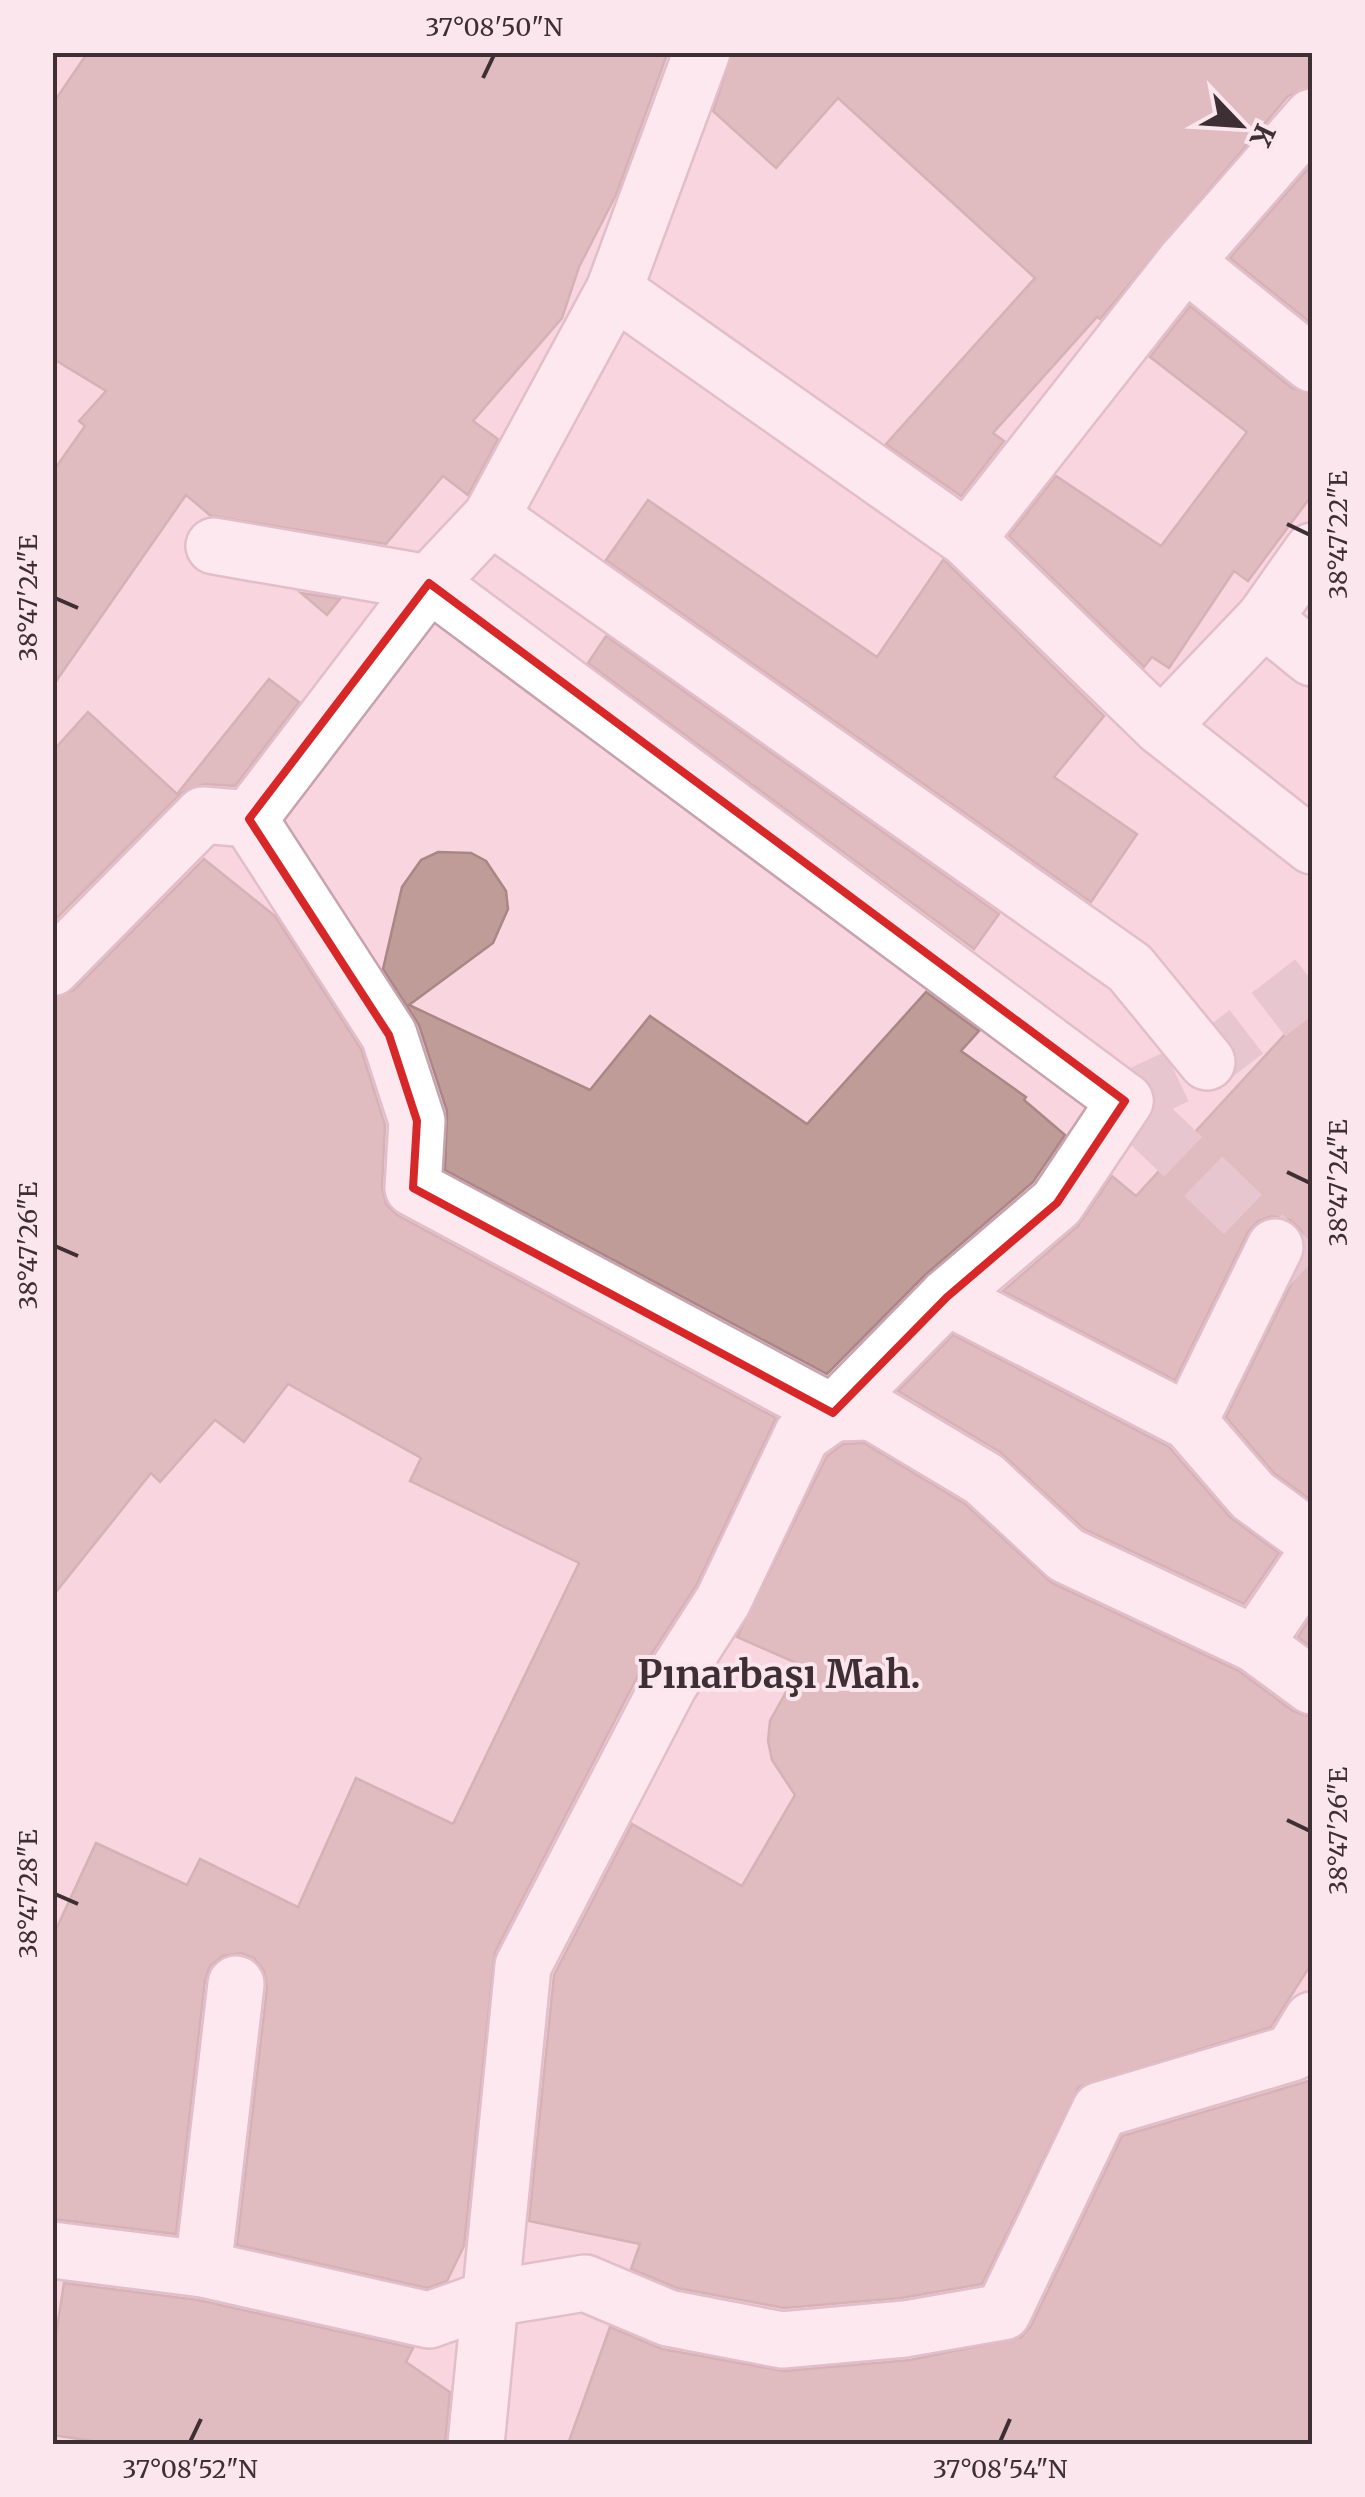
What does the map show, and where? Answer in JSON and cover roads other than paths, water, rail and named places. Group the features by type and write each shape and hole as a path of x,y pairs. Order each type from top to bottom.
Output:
{"street":[{"path":"250,819 429,583 490,518 614,290 702,52"},
{"path":"967,539 1186,262 1312,117"},
{"path":"1186,262 1312,364"},
{"path":"614,290 967,539 1161,727 1312,846"},
{"path":"490,518 1130,968 1207,1062"},
{"path":"214,546 429,583 1125,1101 1057,1203 947,1297 834,1414 802,1435 723,1601 669,1685 523,1966 476,2444"},
{"path":"1161,727 1264,619 1312,551"},
{"path":"1264,619 1312,658"},
{"path":"52,968 203,815 250,819"},
{"path":"250,819 389,1035 417,1121 412,1188 834,1414 872,1412 984,1479 1066,1555 1255,1644 1312,1686"},
{"path":"1190,1422 1275,1247"},
{"path":"947,1297 1190,1422 1253,1496 1312,1538"},
{"path":"1255,1644 1312,1560"},
{"path":"202,2270 236,1984"},
{"path":"52,2250 202,2270 430,2320 488,2298 585,2283 668,2318 782,2340 905,2329 1003,2312 1100,2110 1292,2053 1312,2020"}],"tunnel":[{"path":"1312,981 1207,1062 1125,1101 1312,1281"}],"district":[{"name":"Pınarbaşı Mah.","path":"779,1675"}]}
